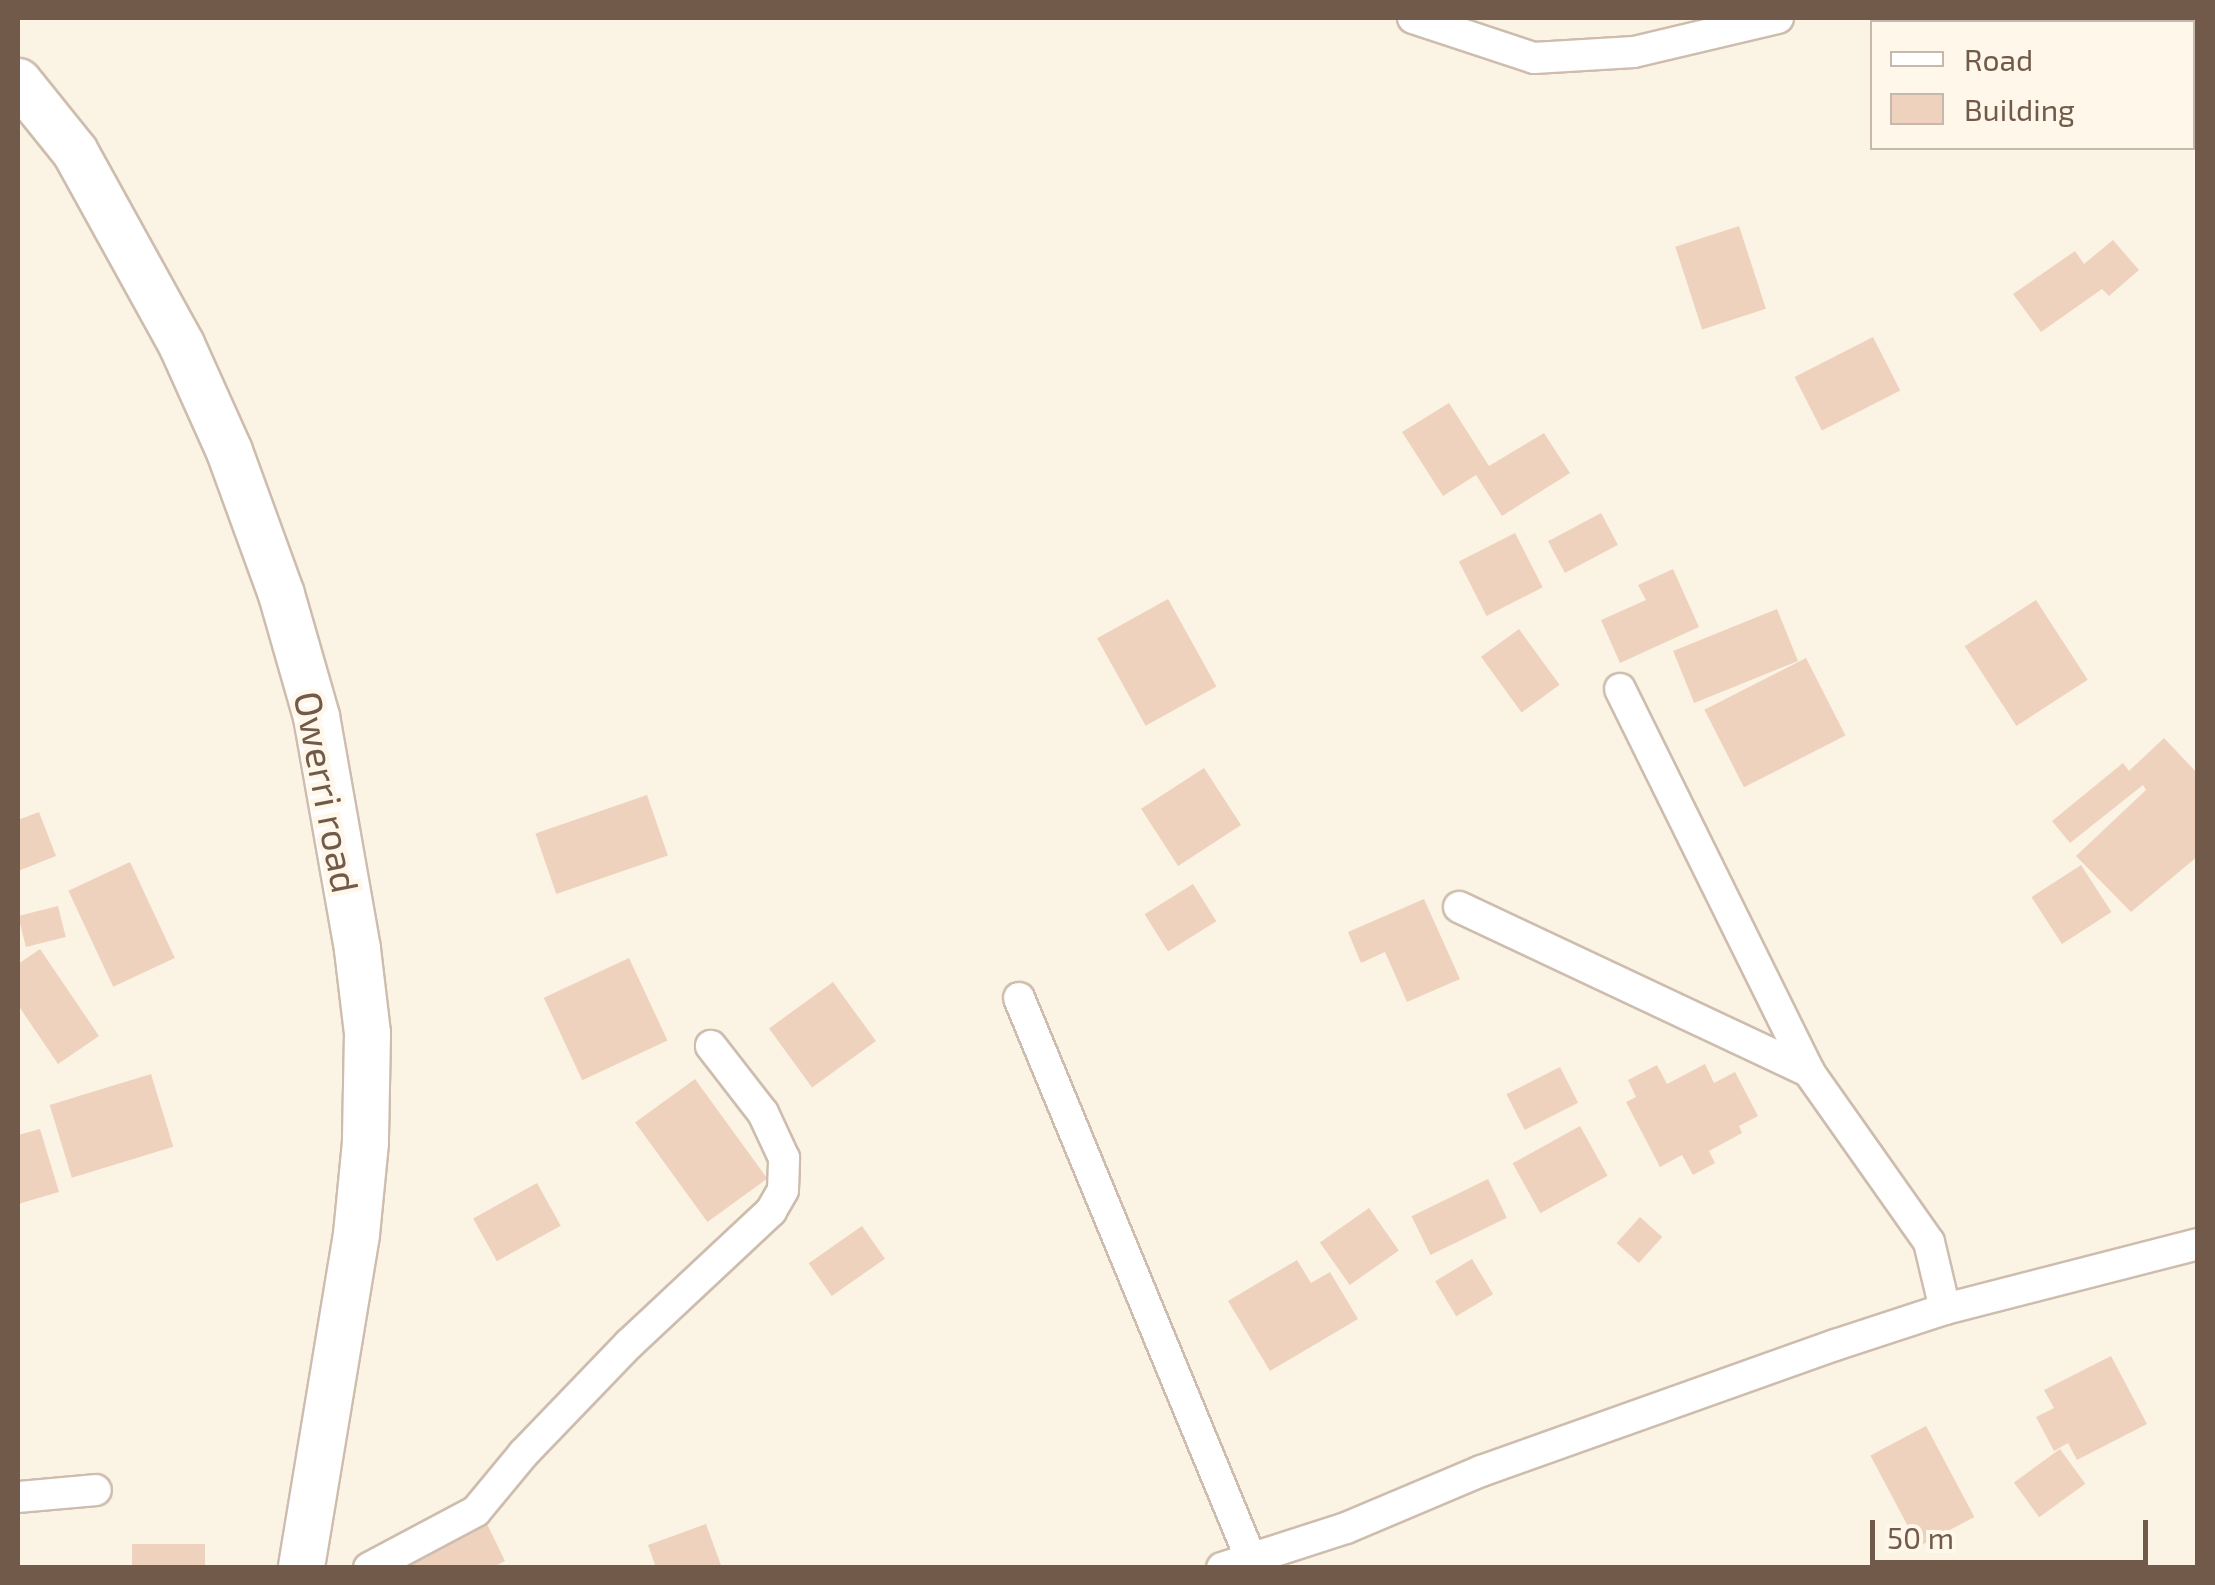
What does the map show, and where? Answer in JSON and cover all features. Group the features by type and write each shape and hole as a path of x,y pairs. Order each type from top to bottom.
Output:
{"main road":[{"name":"Owerri road","path":"18,81 75,152 181,344 229,451 281,594 316,716 365,1016 366,1142 356,1234 301,1568"}],"street":[{"path":"1413,18 1534,58 1634,52 1778,18"},
{"path":"1620,689 1809,1072 1929,1242 1945,1309"},
{"path":"1459,906 1809,1072"},
{"path":"1019,998 1236,1563 1346,1528 1500,1464 1945,1309 2198,1244"},
{"path":"369,1568 476,1511 524,1453 630,1344 771,1211 783,1190 784,1158 763,1113 711,1046"},
{"path":"18,1497 96,1490"}],"building":[{"path":"2198,18 2198,47 2195,49 2195,20 2153,20"},
{"path":"1739,226 1766,309 1702,329 1675,247"},
{"path":"2113,240 2139,270 2109,296 2102,289 2041,332 2013,294 2075,251 2084,264"},
{"path":"1873,337 1900,390 1822,430 1795,377"},
{"path":"1449,403 1489,466 1544,433 1570,473 1502,516 1476,475 1443,496 1402,432"},
{"path":"1601,513 1618,545 1565,573 1548,541"},
{"path":"1515,533 1543,587 1487,616 1459,562"},
{"path":"1673,569 1699,627 1620,663 1601,620 1646,600 1638,585"},
{"path":"1168,599 1216,686 1146,726 1097,638"},
{"path":"2036,600 2088,680 2016,726 1965,646"},
{"path":"1777,609 1798,661 1694,703 1673,651"},
{"path":"1519,629 1560,685 1522,712 1481,657"},
{"path":"1806,658 1845,736 1744,787 1704,710"},
{"path":"2164,738 2198,774 2198,856 2131,912 2076,856 2146,790 2143,785 2070,843 2052,821 2123,763 2129,771"},
{"path":"1204,768 1241,825 1178,866 1141,809"},
{"path":"647,795 668,856 556,894 535,833"},
{"path":"39,812 56,856 18,871 18,820"},
{"path":"130,862 175,958 113,987 68,891"},
{"path":"2081,865 2111,912 2062,944 2032,897"},
{"path":"1193,884 1216,921 1168,952 1145,914"},
{"path":"1424,899 1460,979 1407,1002 1385,952 1361,963 1348,932"},
{"path":"58,906 66,937 26,947 18,916"},
{"path":"40,949 99,1036 58,1064 18,1005 18,964"},
{"path":"629,958 667,1040 582,1080 544,998"},
{"path":"833,982 876,1041 812,1087 769,1028"},
{"path":"1705,1064 1714,1083 1735,1072 1758,1116 1739,1126 1742,1133 1709,1151 1715,1163 1693,1175 1682,1155 1660,1167 1626,1102 1636,1097 1628,1080 1657,1065 1667,1084"},
{"path":"1560,1067 1578,1103 1525,1130 1507,1094"},
{"path":"151,1074 173,1147 72,1178 50,1105"},
{"path":"695,1079 767,1179 707,1222 635,1122"},
{"path":"1580,1126 1608,1176 1540,1213 1513,1163"},
{"path":"40,1129 59,1192 18,1204 18,1135"},
{"path":"1488,1179 1507,1218 1430,1255 1412,1216"},
{"path":"537,1183 561,1226 497,1261 473,1218"},
{"path":"1369,1208 1399,1251 1350,1285 1320,1242"},
{"path":"1640,1217 1662,1237 1639,1263 1617,1243"},
{"path":"862,1226 885,1259 832,1296 809,1263"},
{"path":"1472,1259 1493,1294 1456,1316 1435,1281"},
{"path":"1297,1260 1311,1283 1330,1272 1358,1319 1270,1371 1228,1301"},
{"path":"2111,1356 2147,1424 2077,1460 2068,1443 2054,1451 2036,1417 2054,1408 2044,1390"},
{"path":"1926,1426 1974,1517 1919,1547 1870,1456"},
{"path":"2060,1449 2085,1484 2039,1517 2014,1483"},
{"path":"487,1524 505,1561 492,1568 399,1568"},
{"path":"706,1524 722,1568 656,1568 648,1545"},
{"path":"132,1544 205,1544 205,1568 132,1568"}]}
